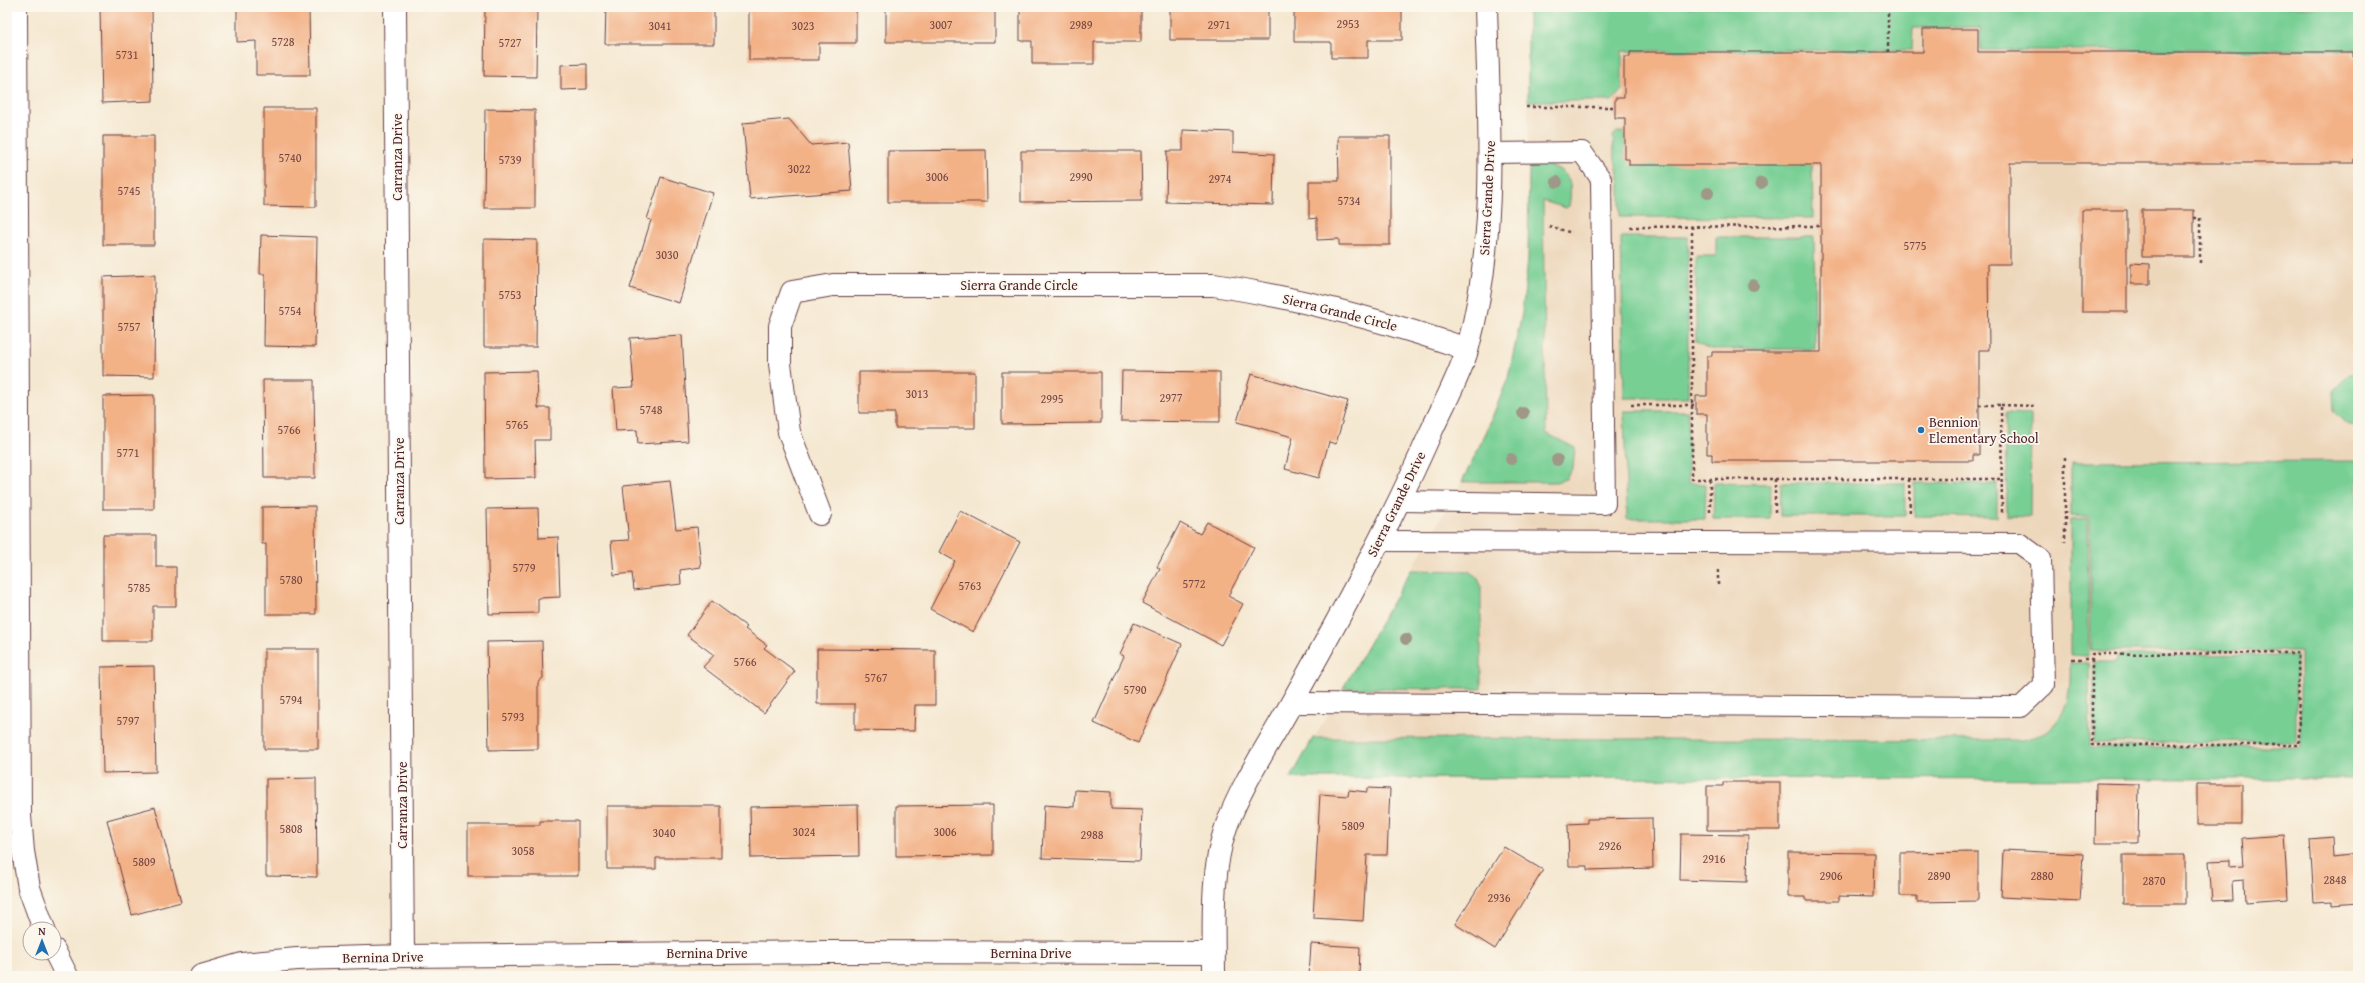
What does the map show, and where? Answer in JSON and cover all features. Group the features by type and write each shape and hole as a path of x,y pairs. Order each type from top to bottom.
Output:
{"street":[{"path":"16,7 14,742 23,851 29,888 41,921"},
{"name":"Carranza Drive","path":"395,7 403,956"},
{"name":"Sierra Grande Drive","path":"1214,976 1215,870 1226,829 1241,792 1292,703 1401,501 1467,349 1478,301 1485,252 1490,153 1486,7"},
{"name":"Sierra Grande Circle","path":"820,514 789,432 780,364 780,326 792,292 833,285 1214,285 1264,292 1314,304 1410,330 1467,349"},
{"name":"Bernina Drive","path":"201,976 242,964 297,959 403,956 827,952 1214,953"},
{"path":"60,961 67,976"}],"lane":[{"path":"1401,501 1605,504 1601,179 1582,152 1490,153"},
{"path":"1292,703 2021,707 2044,685 2041,559 2019,543 1379,541"}],"path":[{"path":"1888,7 1888,52"},
{"path":"1526,107 1616,107"},
{"path":"2194,218 2200,218 2200,264"},
{"path":"1549,226 1572,233"},
{"path":"1692,226 1692,479 2001,479"},
{"path":"1623,227 1821,226"},
{"path":"1626,405 1696,405"},
{"path":"1979,405 2035,406"},
{"path":"2000,405 2002,515"},
{"path":"2065,457 2065,544"},
{"path":"1710,479 1710,516"},
{"path":"1775,479 1775,516"},
{"path":"1910,479 1910,516"},
{"path":"1718,566 1718,588"},
{"path":"2298,653 2298,744 2092,744 2092,659 2092,654 2298,653"},
{"path":"2065,659 2092,659"}],"shaded area":[{"name":"Bennion Elementary School","path":"1528,7 2358,7 2358,779 1291,778 1462,482 1508,378 1525,293 1528,259"}],"green space":[{"path":"1528,7 2358,7 2358,50 1981,50 1980,27 1913,28 1912,50 1622,51 1622,90 1612,101 1528,101"},
{"path":"1617,132 1625,132 1625,159 1812,165 1813,218 1620,217 1620,183 1614,154 1613,136"},
{"path":"1532,164 1552,166 1559,169 1568,179 1570,186 1569,206 1566,208 1543,201 1546,433 1575,448 1573,467 1566,479 1556,482 1462,482 1486,433 1508,378 1522,314 1528,259 1529,172"},
{"path":"1621,237 1688,237 1688,398 1624,398"},
{"path":"1716,237 1814,237 1815,349 1710,349 1696,342 1696,256 1716,256"},
{"path":"2349,374 2358,374 2358,427 2350,426 2334,412 2333,391"},
{"path":"1624,411 1688,411 1688,483 1706,484 1705,519 1627,519"},
{"path":"2005,413 2031,414 2030,517 2007,516"},
{"path":"2358,461 2358,779 1291,778 1313,738 2022,740 2038,736 2046,732 2060,717 2069,692 2070,663 2089,663 2090,747 2300,747 2300,651 2091,651 2089,517 2071,516 2071,462"},
{"path":"1714,483 1771,484 1770,519 1713,519"},
{"path":"1781,483 1905,483 1905,516 1780,516"},
{"path":"1914,483 1997,484 1997,517 1914,516"},
{"path":"2087,519 2089,656 2071,655 2071,520"},
{"path":"1411,570 1468,571 1477,577 1481,585 1481,689 1343,688"},
{"path":"2296,655 2296,742 2094,743 2094,662 2117,662 2117,656"}],"building":[{"path":"100,7 152,7 153,101 102,103"},
{"path":"237,7 309,7 310,75 256,75 256,41 237,42"},
{"path":"485,7 537,7 536,77 484,76"},
{"path":"606,7 714,7 714,44 605,44"},
{"path":"749,7 856,7 856,43 819,43 819,60 749,60"},
{"path":"886,7 995,7 995,42 886,42"},
{"path":"1020,7 1141,7 1141,42 1094,42 1094,64 1032,64 1032,41 1020,41"},
{"path":"1170,7 1268,7 1268,40 1170,40"},
{"path":"1294,7 1402,7 1402,40 1368,40 1368,58 1331,58 1331,42 1294,42"},
{"path":"1923,29 1978,29 1978,52 2353,52 2353,57 2358,57 2358,159 2354,159 2354,163 2010,163 2010,264 1988,264 1989,350 1979,350 1979,455 1973,455 1973,461 1712,461 1712,454 1707,454 1707,414 1696,414 1696,396 1707,396 1707,356 1712,356 1712,352 1821,352 1821,165 1629,165 1629,159 1625,159 1625,118 1615,118 1615,98 1624,98 1624,57 1630,57 1630,52 1923,52"},
{"path":"587,64 587,89 561,90 561,65"},
{"path":"264,108 316,108 316,207 264,206"},
{"path":"485,109 535,110 535,208 484,208"},
{"path":"789,119 811,145 848,142 852,191 750,199 743,123"},
{"path":"1183,130 1233,132 1233,152 1274,154 1273,205 1166,202 1167,151 1183,151"},
{"path":"103,136 154,136 154,245 103,245"},
{"path":"1338,136 1390,136 1390,245 1339,245 1339,239 1317,240 1317,218 1309,219 1309,181 1339,181"},
{"path":"986,150 987,202 888,202 888,151"},
{"path":"1021,151 1141,151 1142,201 1021,202"},
{"path":"661,177 713,193 679,303 630,288 651,220 647,219"},
{"path":"2082,210 2127,210 2127,312 2082,312"},
{"path":"2142,210 2194,210 2194,257 2142,257"},
{"path":"261,235 317,237 315,347 264,346 265,274 260,274"},
{"path":"484,239 537,240 536,347 484,347"},
{"path":"2131,263 2150,264 2150,284 2131,284"},
{"path":"155,275 154,377 103,376 103,277"},
{"path":"682,335 688,441 638,444 637,430 616,431 613,388 634,387 630,338"},
{"path":"537,371 538,408 550,408 550,440 535,440 536,478 485,479 484,372"},
{"path":"1122,371 1220,372 1220,422 1121,421"},
{"path":"859,372 975,372 975,428 895,428 895,413 859,413"},
{"path":"1002,372 1101,372 1101,423 1002,424"},
{"path":"1251,374 1348,401 1336,444 1329,442 1319,478 1285,469 1293,437 1237,422"},
{"path":"263,380 314,380 315,478 264,478"},
{"path":"154,395 154,509 103,509 103,396"},
{"path":"670,481 676,529 697,527 701,567 680,570 681,584 634,590 632,573 614,575 611,541 629,540 623,486"},
{"path":"315,506 316,614 266,614 266,544 262,544 262,507"},
{"path":"538,508 539,538 558,537 560,597 538,598 538,613 489,614 487,509"},
{"path":"960,511 1020,542 973,632 930,609 955,561 939,552"},
{"path":"1207,522 1254,547 1228,596 1243,604 1221,645 1142,603 1160,569 1157,567 1180,523 1200,534"},
{"path":"103,535 156,535 156,567 176,567 176,606 153,606 153,641 103,641"},
{"path":"712,601 747,627 745,629 767,645 764,648 795,671 764,713 703,667 714,655 687,635"},
{"path":"1134,623 1182,644 1138,743 1094,723 1124,656 1120,654"},
{"path":"542,641 543,678 538,682 538,749 489,750 487,642"},
{"path":"264,649 318,649 318,749 264,749"},
{"path":"817,649 935,650 935,705 915,705 914,731 855,730 855,704 817,704"},
{"path":"154,666 156,772 103,773 101,667"},
{"path":"316,778 317,877 266,876 266,779"},
{"path":"1723,782 1780,782 1780,830 1707,830 1707,786 1723,786"},
{"path":"2096,783 2139,784 2138,843 2095,843"},
{"path":"2197,784 2242,784 2242,825 2197,825"},
{"path":"1367,788 1390,789 1387,855 1367,855 1363,921 1313,918 1320,794 1348,796 1349,790 1367,792"},
{"path":"1075,790 1111,792 1111,809 1142,810 1140,861 1042,858 1044,805 1074,807"},
{"path":"858,805 859,856 751,858 750,807"},
{"path":"993,805 993,855 896,856 896,806"},
{"path":"607,806 721,806 721,858 656,858 656,869 607,869"},
{"path":"155,807 181,902 132,915 107,820"},
{"path":"1652,818 1653,868 1587,870 1587,866 1569,866 1568,824 1587,823 1587,819"},
{"path":"540,821 578,821 578,876 468,876 468,825 540,825"},
{"path":"1681,834 1748,835 1747,882 1680,880"},
{"path":"2284,835 2288,899 2245,902 2244,880 2232,881 2233,900 2212,901 2209,861 2230,860 2230,867 2244,866 2242,838"},
{"path":"2332,837 2333,857 2358,854 2358,903 2332,905 2332,901 2314,902 2310,839"},
{"path":"1504,847 1543,870 1495,949 1455,924"},
{"path":"2003,850 2083,854 2080,901 2001,897"},
{"path":"1788,852 1874,853 1873,897 1839,896 1839,901 1806,901 1806,897 1788,897"},
{"path":"1978,852 1978,901 1917,902 1917,896 1900,896 1900,853"},
{"path":"2123,855 2185,855 2185,904 2123,904"},
{"path":"1311,944 1360,947 1359,976 1309,976"}],"place":[{"name":"Bennion Elementary School","path":"1921,430"}]}
